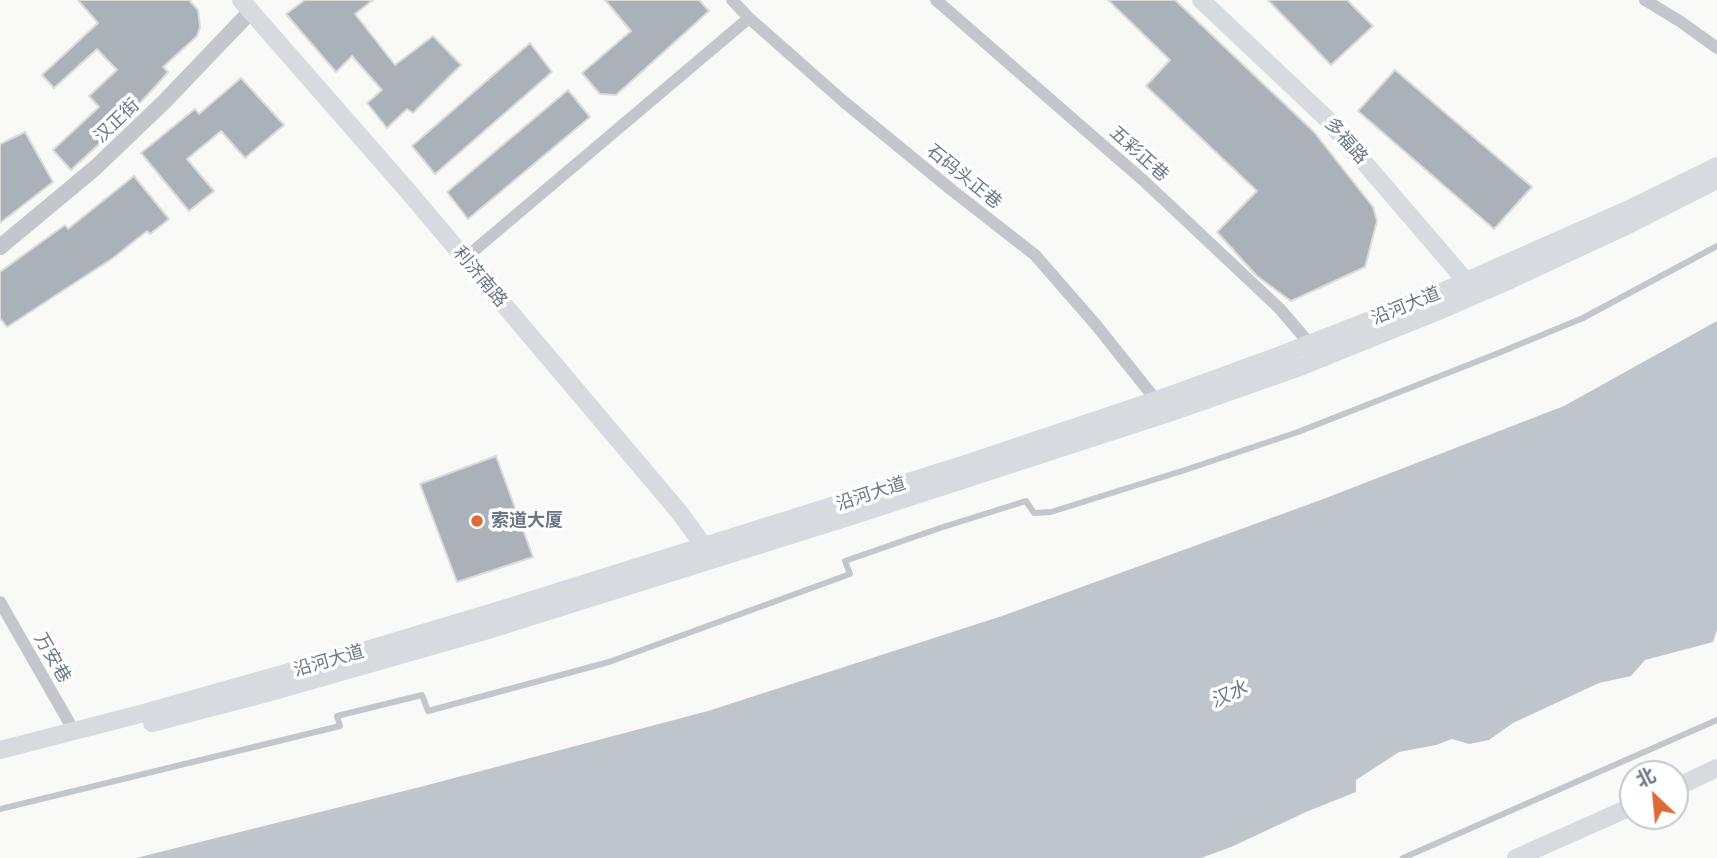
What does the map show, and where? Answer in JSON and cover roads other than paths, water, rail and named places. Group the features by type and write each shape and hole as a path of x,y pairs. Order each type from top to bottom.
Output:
{"main road":[{"name":"多福路","path":"1201,0 1326,118 1472,288"},
{"name":"利济南路","path":"246,6 389,169 671,503 709,552"},
{"name":"沿河大道","path":"0,750 350,655 506,608 994,471 1172,412 1300,367 1472,288 1717,166"},
{"name":"沿河大道","path":"0,762 267,694 495,628 1156,400 1430,297 1472,288 1628,225 1717,180"},
{"path":"1689,781 1717,768"},
{"path":"1516,858 1619,812"}],"street":[{"name":"石码头正巷","path":"732,0 749,18 883,134 1035,255 1097,325 1156,400"},
{"name":"五彩正巷","path":"936,0 1144,181 1279,308 1310,344"},
{"path":"1645,0 1717,48"},
{"name":"汉正街","path":"0,247 95,168 165,101 246,6"},
{"path":"464,260 749,18"},
{"name":"万安巷","path":"0,602 74,731"}],"lane":[{"path":"0,809 340,726 337,716 422,695 428,711 609,662 850,574 845,561 940,527 1026,500 1034,513 1051,512 1298,432 1583,318 1717,246"},
{"path":"1403,858 1717,720"}],"water":[{"name":"汉水","path":"1717,321 1717,630 1713,642 1645,660 1631,676 1599,683 1513,723 1489,740 1469,744 1452,739 1399,752 1356,780 1356,792 1201,858 136,858 708,711 1002,616 1318,501 1564,406"}],"place":[{"name":"索道大厦","path":"477,521"}]}
